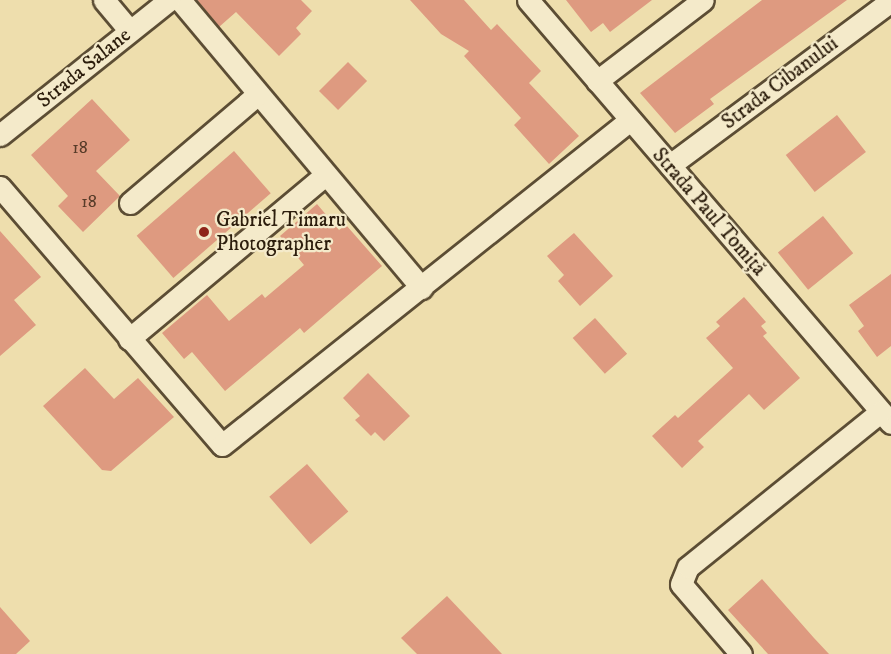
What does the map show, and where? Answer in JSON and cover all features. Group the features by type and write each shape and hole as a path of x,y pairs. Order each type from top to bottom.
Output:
{"street":[{"path":"104,0 130,31"},
{"name":"Strada Salane","path":"0,135 169,0"},
{"path":"180,0 422,288"},
{"name":"Strada Paul Tomiță","path":"528,0 886,418"},
{"path":"597,81 704,0"},
{"name":"Strada Cibanului","path":"670,165 891,2"},
{"path":"130,203 258,94"},
{"path":"0,187 222,445 422,288 630,120"},
{"path":"129,339 325,175"},
{"path":"741,654 681,584 688,567 886,418"}],"building":[{"path":"197,0 301,0 312,11 296,28 301,34 279,56 236,12 219,27"},
{"path":"410,0 464,0 491,30 497,24 541,71 529,83 579,136 549,164 514,125 521,118 464,56 469,51 441,34"},
{"path":"566,0 652,0 610,32 603,23 591,32"},
{"path":"762,0 847,0 710,99 714,104 675,133 640,93"},
{"path":"348,62 367,81 338,110 319,91"},
{"path":"92,99 130,140 96,171 120,196 83,232 58,206 68,196 31,155"},
{"path":"837,115 866,152 815,192 786,155"},
{"path":"234,151 271,193 173,278 137,236"},
{"path":"317,204 339,230 346,225 382,266 304,333 300,328 225,391 192,352 184,359 162,333 207,295 229,321 262,294 265,298 304,265 280,236"},
{"path":"823,216 853,253 808,290 778,253"},
{"path":"0,231 41,277 14,300 36,325 0,356"},
{"path":"574,233 613,276 580,306 558,281 564,275 547,256"},
{"path":"891,274 891,346 877,357 858,331 864,326 849,305"},
{"path":"744,297 766,322 761,326 767,333 763,336 800,378 764,410 749,394 698,441 704,447 682,468 652,436 675,415 678,418 733,368 706,338 720,326 716,322"},
{"path":"595,318 627,354 605,374 573,338"},
{"path":"85,368 114,399 138,378 174,417 111,471 102,470 43,406"},
{"path":"368,373 410,416 384,441 375,432 371,436 355,420 360,416 343,398"},
{"path":"307,464 348,512 311,544 269,497"},
{"path":"762,579 829,654 768,654 728,610"},
{"path":"447,596 502,654 417,654 401,638"},
{"path":"0,607 30,641 16,654 0,654"}],"place":[{"name":"Gabriel Timaru Photographer","path":"204,232"}]}
